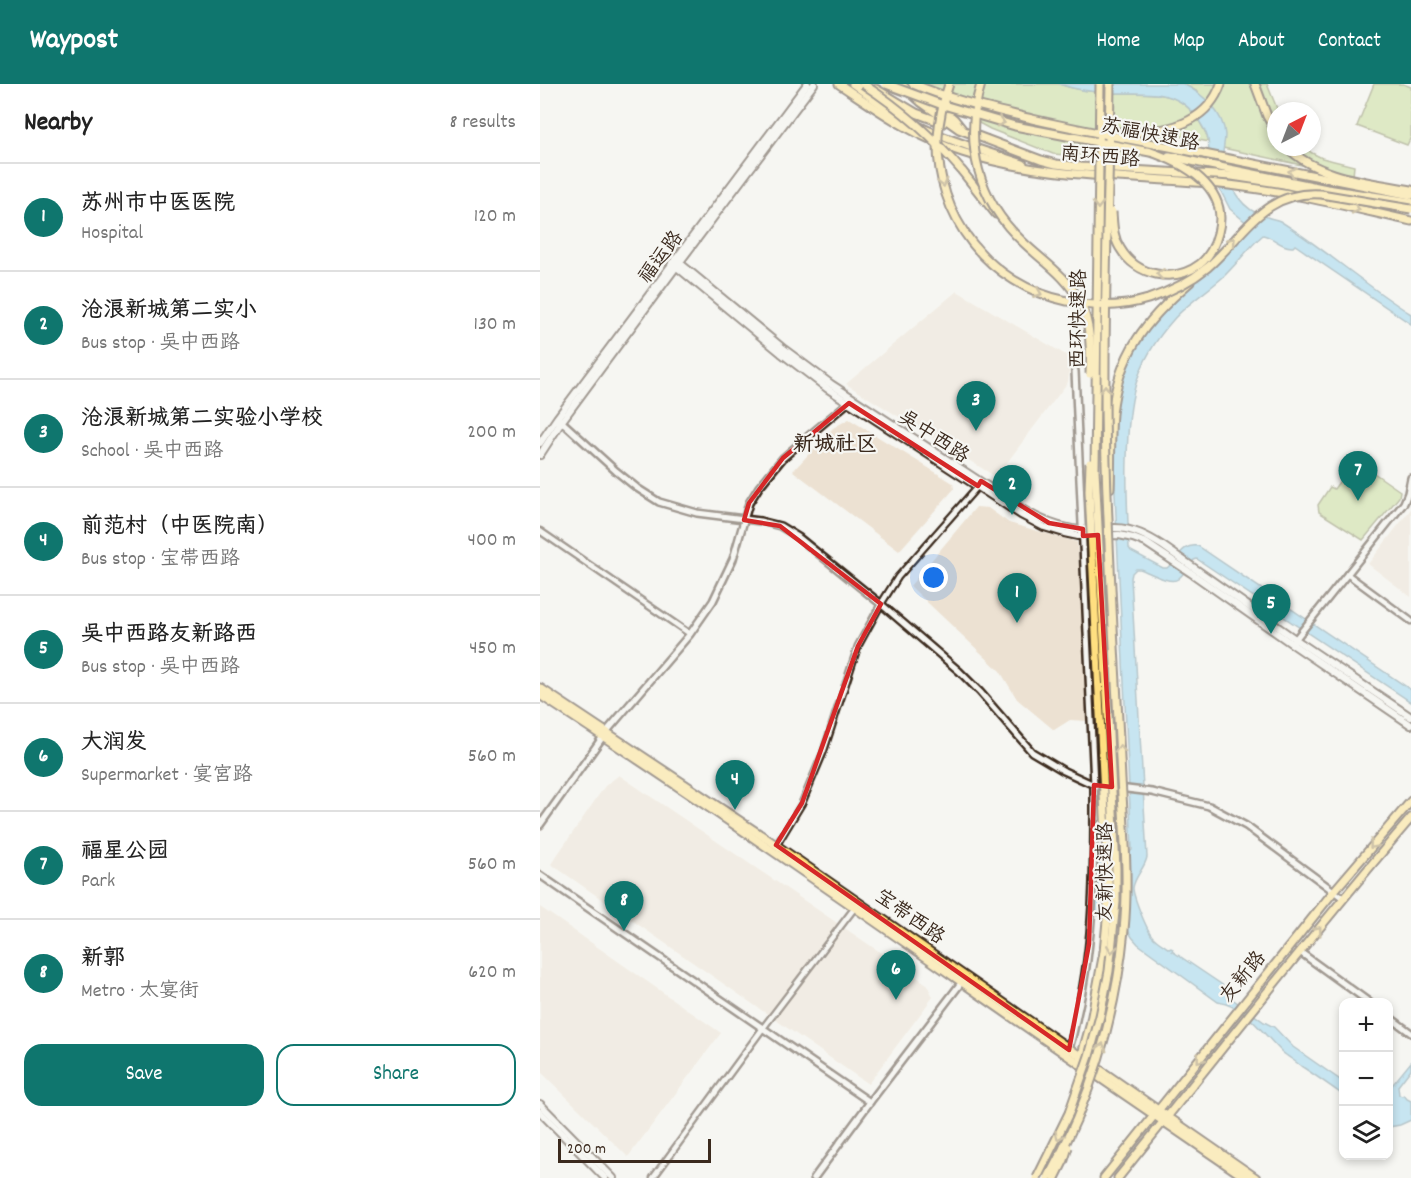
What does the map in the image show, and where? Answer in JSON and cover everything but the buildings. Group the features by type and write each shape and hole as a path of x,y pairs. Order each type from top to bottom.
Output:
{"main road":[{"name":"福运路","path":"540,443 744,173 807,84"},
{"name":"福运路","path":"753,160 814,84"},
{"name":"南环西路","path":"839,84 899,123 946,146 963,153 1011,165 1077,174 1215,184 1281,192 1411,220"},
{"path":"853,84 914,124 963,144 1038,169"},
{"path":"863,84 896,107 939,145 1021,241 1059,273 1070,285 1080,302 1088,328 1089,491 1108,910 1104,952 1094,1006 1080,1061"},
{"path":"868,84 915,113 961,130"},
{"name":"苏福快速路","path":"886,84 940,104 1006,123 1327,189 1411,202"},
{"name":"南环西路","path":"900,84 961,130 1056,164 1232,176 1284,184 1411,210"},
{"name":"南环西路","path":"907,84 939,114"},
{"path":"914,84 954,119 961,130"},
{"name":"苏福快速路","path":"914,84 979,106 1079,129 1411,195"},
{"path":"949,84 941,109 938,137 939,161 945,192 953,213 971,242 989,262 1009,278 1031,290 1056,299 1111,305 1133,303 1155,296 1182,284 1205,269"},
{"path":"981,84 973,128 979,172 995,208 1021,241"},
{"name":"西环快速路","path":"1100,84 1095,396 1095,470 1100,555"},
{"name":"西环快速路","path":"1110,552 1107,518 1105,396 1112,84"},
{"path":"1079,129 1138,133 1154,132 1171,127 1189,120 1203,110 1214,98 1221,84"},
{"path":"1255,84 1267,116"},
{"path":"1109,156 1114,233 1122,251 1135,265 1152,273 1170,275 1185,272 1199,264 1212,249 1219,228 1218,205 1210,190 1195,174 1174,161 1148,151"},
{"path":"1297,156 1325,171 1411,190"},
{"path":"1107,518 1114,396 1134,342 1149,321 1205,269 1254,218 1267,208 1287,198 1304,194 1321,194 1411,210"},
{"name":"吴中西路","path":"676,263 794,364 979,484 1021,515 1039,525 1064,533 1113,531 1132,534 1192,570 1411,725"},
{"path":"1090,363 1095,396"},
{"name":"福运路","path":"540,454 560,419"},
{"path":"1091,525 1095,470"},
{"name":"友新快速路","path":"1048,1178 1078,1117 1098,1061 1118,974 1124,927 1126,874 1110,552"},
{"name":"友新快速路","path":"1037,1178 1069,1113 1089,1056 1104,994 1113,938 1116,868 1100,555"},
{"name":"吴中西路","path":"1293,641 1411,717"},
{"name":"宝带西路","path":"540,688 857,905 1156,1114 1256,1178"},
{"name":"宝带西路","path":"540,695 605,734"},
{"name":"友新路","path":"1104,1178 1334,891 1411,801"},
{"name":"友新路","path":"1118,1178 1343,898 1411,818"},
{"path":"540,1104 613,1178"},
{"path":"540,1112 605,1178"},
{"path":"1055,1178 1064,1160 1078,1117"},
{"name":"宝带西路","path":"1166,1120 1246,1178"}],"street":[{"path":"1067,1052 1084,987 1094,859 1094,785 1075,371"},
{"path":"540,825 605,734 690,634 713,601 733,559 749,503 759,487 783,458 850,401"},
{"path":"560,419 616,471 659,502 697,513 760,521 780,526 798,537 931,646 969,681 1032,752 1094,785 1152,792 1209,806 1246,826 1343,898"},
{"path":"1293,641 1404,503 1411,478"},
{"path":"774,848 811,783 858,646 880,604 898,577 979,484"},
{"path":"540,531 690,634"},
{"path":"1347,574 1411,621"},
{"path":"540,874 870,1102"},
{"path":"653,1178 857,905"},
{"path":"1300,952 1363,998"},
{"path":"814,1178 963,980"},
{"path":"1393,1019 1411,1033"}],"highlighted area":[{"path":"849,403 978,486 981,481 1049,523 1083,529 1083,536 1098,535 1112,787 1094,785 1089,944 1069,1050 776,845 802,803 858,646 881,604 780,526 744,520 749,503 783,458"}],"shaded area":[{"path":"957,291 1071,358 1068,382 996,477 846,384"},
{"path":"849,419 953,483 954,489 899,551 793,471 833,428"},
{"path":"976,507 988,508 1009,523 1077,542 1087,661 1087,721 1070,720 1054,730 1017,699 1000,671 910,586"},
{"path":"1411,509 1411,597 1368,564"},
{"path":"619,775 927,984 933,997 868,1084 551,864 605,786"},
{"path":"540,907 721,1033 628,1157 540,1071"}],"green space":[{"path":"927,84 1059,84 1097,92 1159,94 1180,102 1190,110 1199,121 1209,142 1169,134 1135,159 1091,154 1053,154 979,123"},
{"path":"1183,84 1267,84 1274,102 1267,102 1267,156 1318,156 1354,166 1353,176 1223,148 1198,92"},
{"path":"1374,84 1403,84 1411,87 1411,137 1407,145 1357,126"},
{"path":"1355,460 1400,491 1399,497 1363,540 1319,512 1318,505 1330,487 1334,489"}],"water":[{"path":"1059,84 1183,84 1190,88 1211,105 1221,119 1225,135 1223,154 1226,171 1232,187 1244,204 1254,212 1280,221 1297,232 1411,314 1411,324 1295,245 1285,246 1263,235 1222,278 1178,314 1160,337 1141,369 1131,403 1129,420 1127,482 1129,548 1131,551 1167,568 1184,549 1198,546 1411,690 1411,702 1197,559 1178,579 1174,580 1165,579 1140,569 1132,573 1147,857 1135,880 1133,888 1135,898 1150,933 1155,939 1169,949 1173,949 1172,951 1224,986 1231,998 1274,1027 1293,1047 1339,1079 1339,1092 1282,1052 1254,1022 1238,1009 1218,1002 1138,944 1126,927 1105,921 1096,911 1099,862 1106,856 1128,854 1132,850 1115,494 1115,431 1119,393 1136,347 1153,321 1175,297 1203,274 1248,224 1230,209 1209,168 1207,137 1198,119 1189,108 1180,101 1158,94 1109,93"},
{"path":"1411,1062 1411,1069 1398,1086 1399,1095 1404,1095 1411,1101 1411,1120 1393,1126 1393,1106 1393,1084"}],"place":[{"name":"沧浪新城第二实验小学校","path":"976,431"},
{"name":"福星公园","path":"1358,501"},
{"name":"沧浪新城第二实小","path":"1012,515"},
{"name":"苏州市中医医院","path":"1017,623"},
{"name":"吴中西路友新路西","path":"1271,634"},
{"name":"前范村（中医院南）","path":"735,810"},
{"name":"新郭","path":"624,931"},
{"name":"大润发","path":"896,1000"}],"district":[{"name":"新城社区","path":"835,446"}]}
